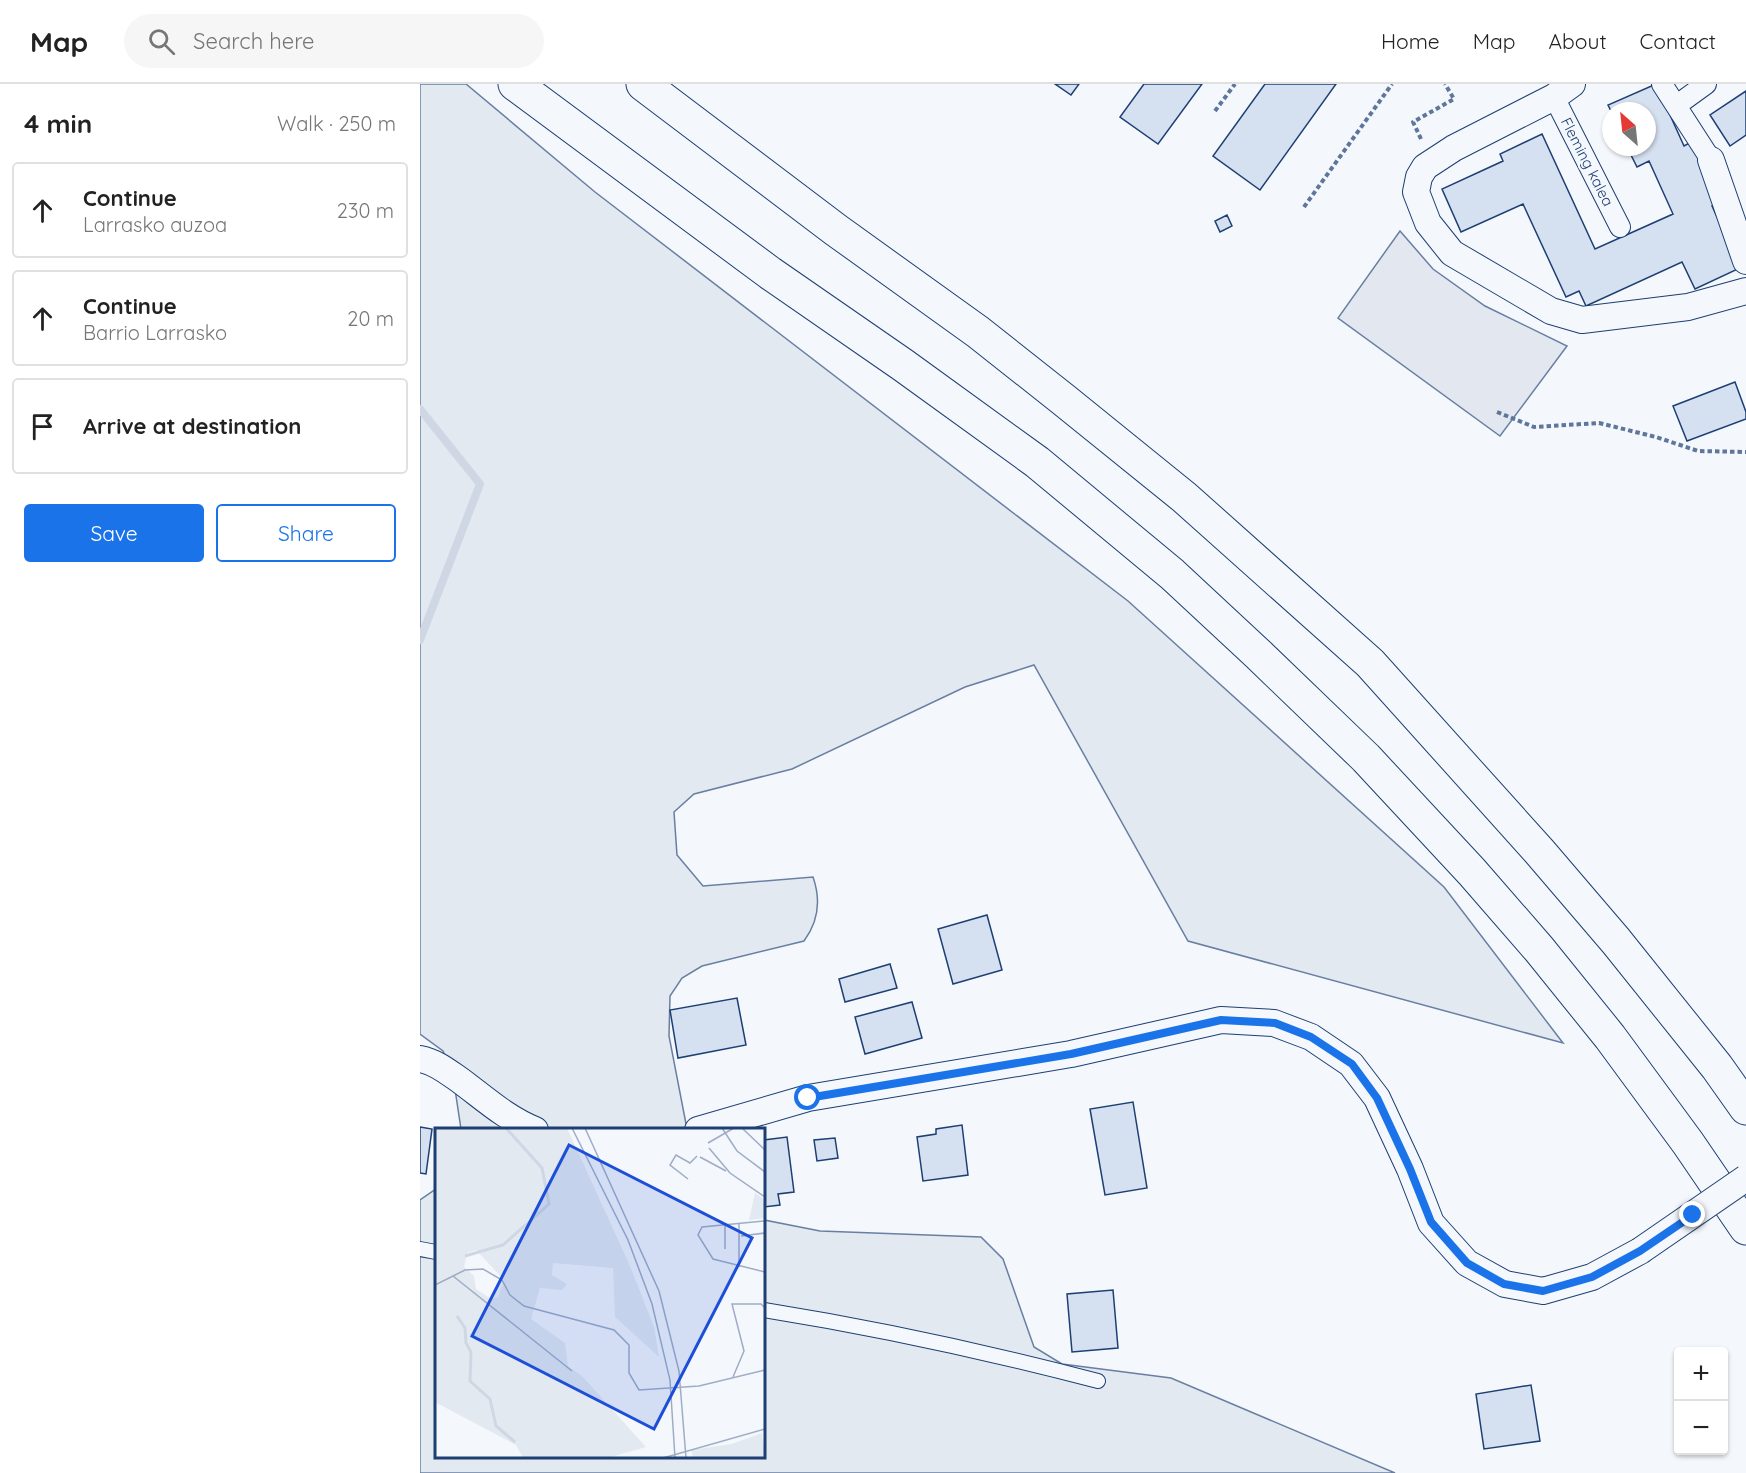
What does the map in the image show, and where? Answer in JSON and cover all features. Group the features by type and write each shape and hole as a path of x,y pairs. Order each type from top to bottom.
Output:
{"highway":[{"path":"515,84 770,273 1037,462 1172,574 1250,646 1366,758 1472,872 1539,949 1610,1037 1688,1143 1746,1228"},
{"path":"643,84 836,230 978,332 1056,393 1184,497 1370,663 1539,851 1616,941 1717,1067 1746,1108"}],"street":[{"path":"1662,84 1711,160 1746,261"},
{"path":"1677,105 1707,84"},
{"path":"1563,90 1454,148 1425,167 1419,177 1416,192 1428,223 1452,253 1551,311 1582,320 1688,307 1746,291"},
{"name":"Fleming kalea","path":"1563,90 1620,227"},
{"path":"705,1128 808,1098 1071,1054 1221,1020 1275,1023 1311,1037 1352,1064 1377,1098 1410,1169 1431,1222 1467,1263 1504,1284 1543,1291 1592,1277 1640,1251 1746,1178"},
{"path":"420,1059 429,1060 444,1068 519,1124 530,1128"}],"lane":[{"path":"420,1249 435,1252"},
{"path":"765,1310 848,1324 1002,1356 1098,1381"}],"path":[{"path":"1215,111 1235,84"},
{"path":"1304,207 1392,84"},
{"path":"1422,139 1413,122 1454,99 1445,84"},
{"path":"1497,412 1534,427 1599,423 1656,437 1698,451 1746,452"}],"shaded area":[{"path":"420,84 466,84 595,192 1128,601 1444,887 1563,1043 1188,941 1034,665 965,687 792,769 694,794 674,812 677,855 703,886 813,877 818,902 816,918 804,941 702,966 682,978 670,996 669,1036 687,1128 461,1128 453,1076 443,1051 420,1034"},
{"path":"1400,231 1433,269 1485,306 1567,346 1500,436 1338,318"},
{"path":"435,1190 435,1458 765,1458 765,1220 820,1231 981,1237 1003,1259 1034,1347 1062,1364 1171,1378 1395,1473 420,1473 420,1200"}],"building":[{"path":"1055,84 1079,84 1071,95"},
{"path":"1144,84 1202,84 1158,144 1120,117"},
{"path":"1265,84 1336,84 1260,190 1213,156"},
{"path":"1656,84 1684,146 1693,141 1721,202 1712,206 1740,268 1695,289 1682,262 1586,306 1579,291 1566,297 1523,204 1461,232 1442,189 1503,161 1500,154 1542,134 1595,249 1673,214 1649,161 1637,167 1632,156 1656,156 1656,102 1615,102"},
{"path":"1746,91 1746,135 1730,146 1710,115"},
{"path":"1227,215 1232,226 1220,232 1215,221"},
{"path":"1735,382 1746,412 1746,419 1687,441 1673,406"},
{"path":"987,915 1002,970 953,984 938,929"},
{"path":"890,964 897,988 845,1002 839,979"},
{"path":"737,998 746,1045 678,1058 670,1010"},
{"path":"912,1002 922,1038 865,1054 855,1017"},
{"path":"1133,1102 1147,1188 1105,1195 1090,1109"},
{"path":"962,1125 968,1175 923,1181 917,1137 936,1134 936,1129"},
{"path":"420,1127 432,1129 426,1174 420,1173"},
{"path":"787,1137 794,1192 778,1194 780,1205 765,1207 765,1140"},
{"path":"835,1138 838,1158 817,1161 814,1140"},
{"path":"1113,1290 1118,1348 1072,1352 1067,1294"},
{"path":"1531,1385 1540,1441 1484,1449 1476,1394"}],"waterway":[{"path":"420,409 480,484 420,640"}],"route":[{"path":"808,1098 1071,1054 1221,1020 1275,1023 1311,1037 1352,1064 1377,1098 1410,1169 1431,1222 1467,1263 1504,1284 1543,1291 1592,1277 1640,1251 1693,1215"}]}
